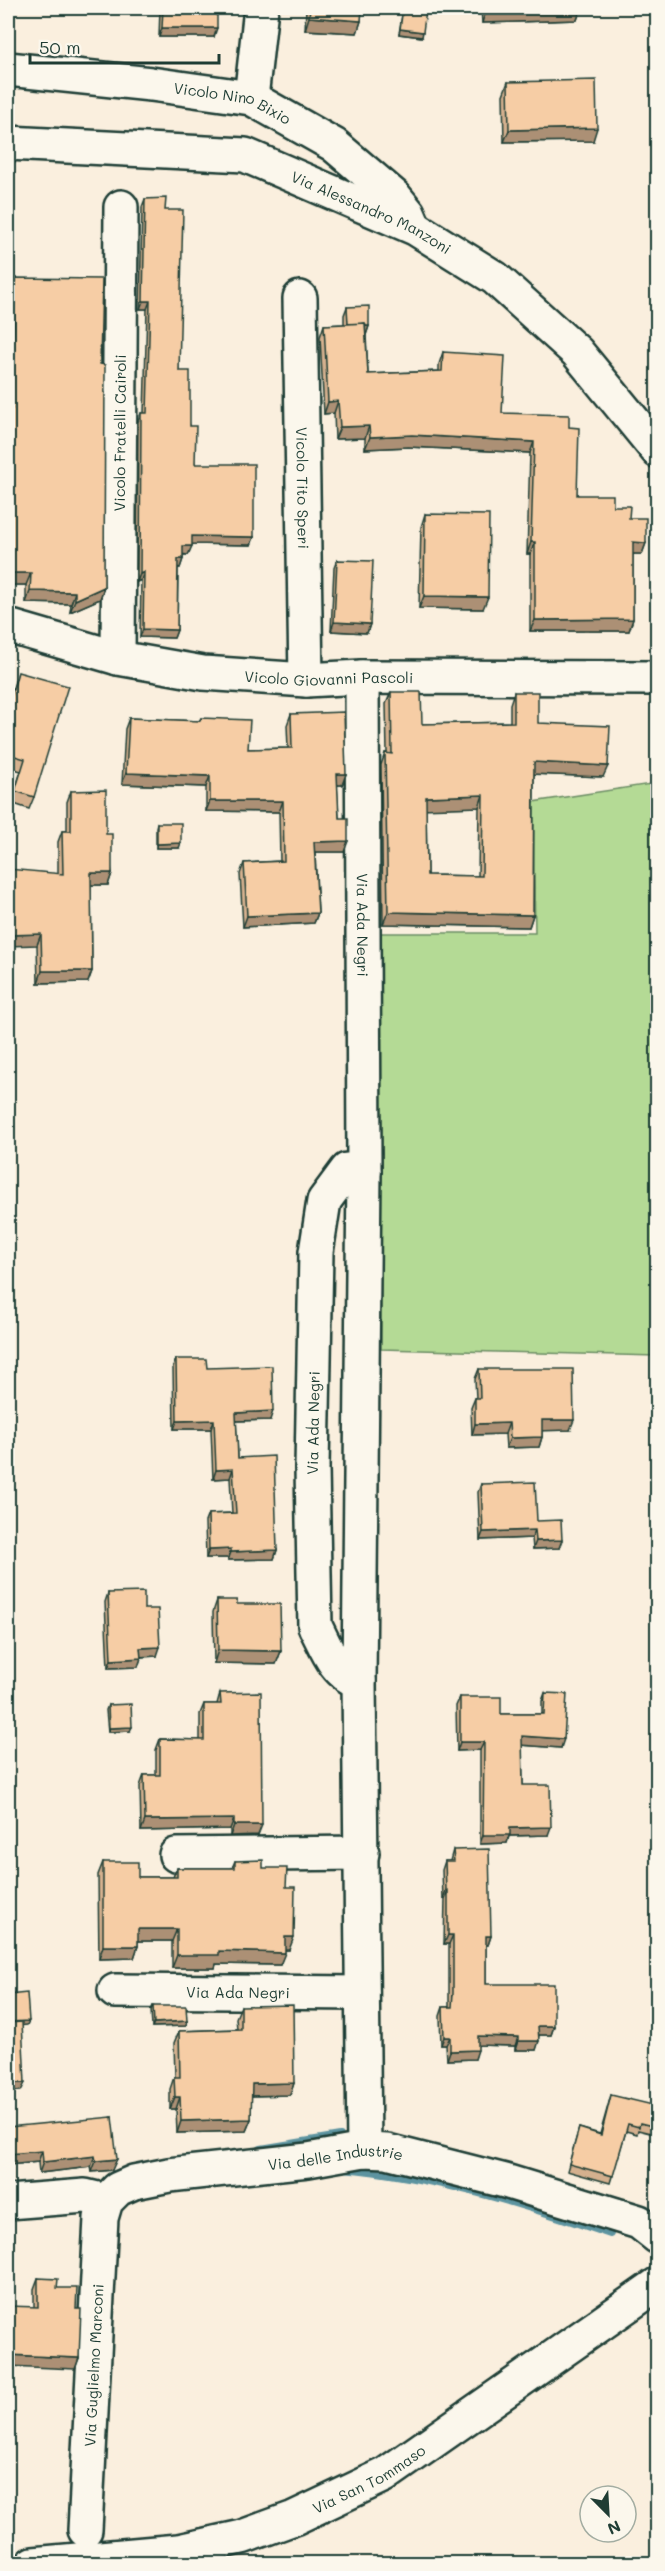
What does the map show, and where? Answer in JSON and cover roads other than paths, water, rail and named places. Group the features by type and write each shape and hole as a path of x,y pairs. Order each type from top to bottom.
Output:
{"street":[{"path":"251,98 261,8"},
{"name":"Vicolo Nino Bixio","path":"8,69 151,84 251,98 334,145 395,197 408,213 414,228"},
{"name":"Via Alessandro Manzoni","path":"8,143 245,155 414,228 495,278 576,352 657,451"},
{"name":"Vicolo Fratelli Cairoli","path":"118,658 121,207"},
{"name":"Vicolo Tito Speri","path":"300,298 306,680"},
{"name":"Vicolo Giovanni Pascoli","path":"8,626 118,658 203,673 306,680 362,677 657,678"},
{"name":"Via Ada Negri","path":"362,677 364,1171 359,1681 364,2150"},
{"name":"Via Ada Negri","path":"359,1681 349,1679 335,1665 315,1626 312,1369 316,1252 324,1201 347,1170 364,1171"},
{"path":"176,1855 362,1853"},
{"name":"Via Ada Negri","path":"115,1991 362,1993"},
{"name":"Via delle Industrie","path":"106,2201 118,2189 134,2182 308,2160 364,2150 387,2151 505,2181 639,2222 657,2237"},
{"path":"8,2202 85,2196 106,2201"},
{"name":"Via Guglielmo Marconi","path":"85,2530 101,2217 106,2201"},
{"name":"Via San Tommaso","path":"33,2564 178,2551 242,2537 294,2518 386,2475 657,2284"}],"waterway":[{"path":"261,2149 340,2136"},
{"path":"342,2168 444,2184 544,2212 610,2234"}]}
